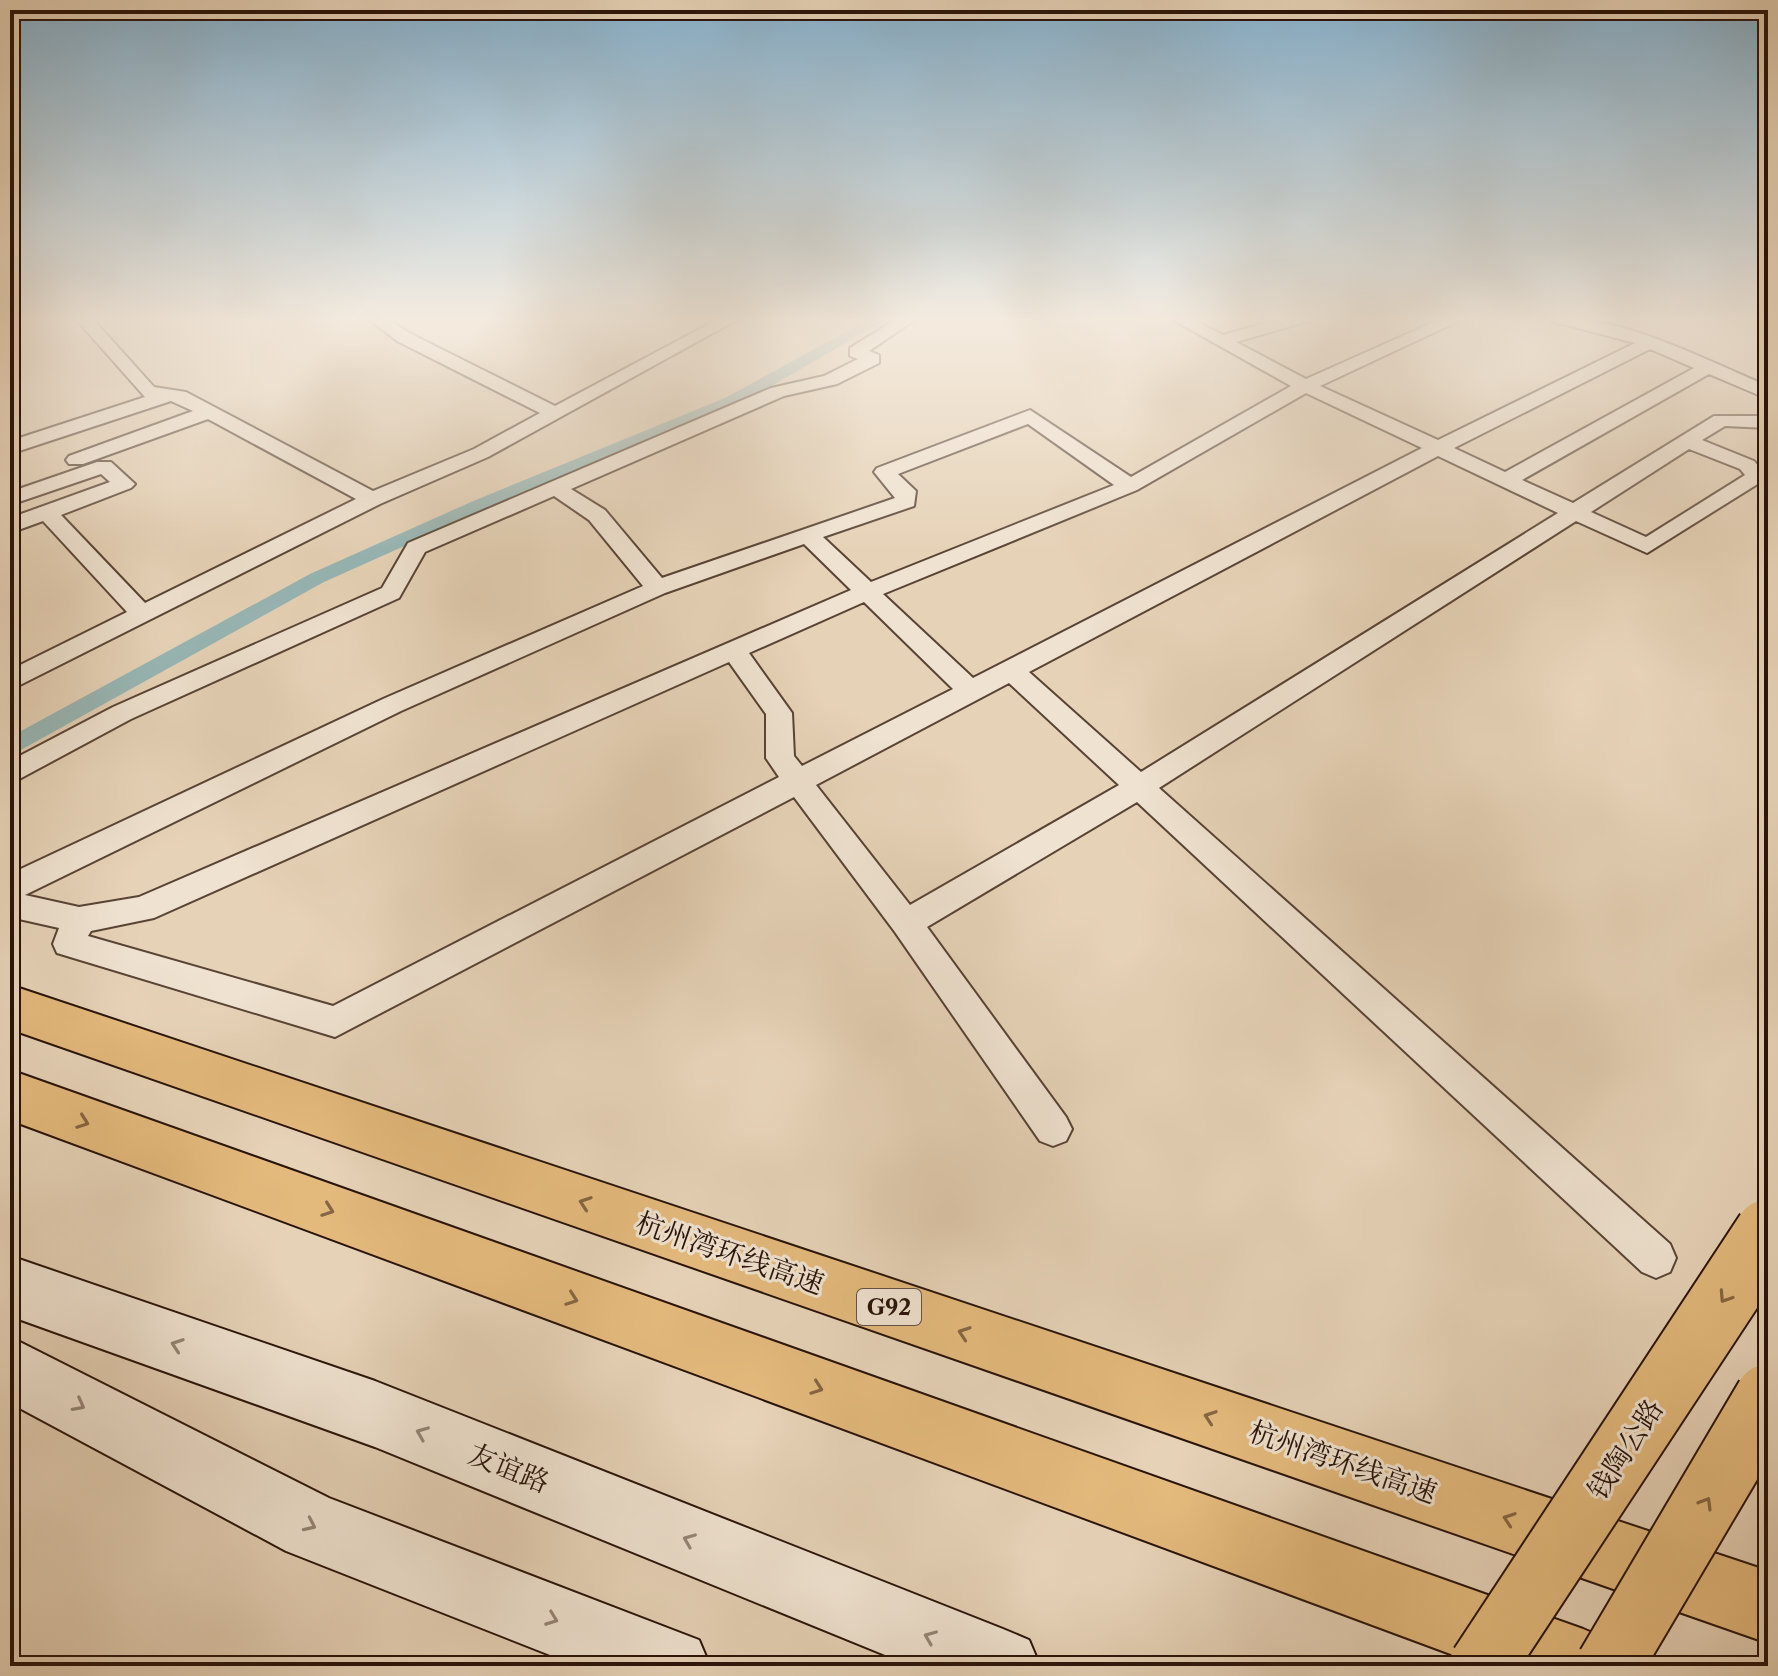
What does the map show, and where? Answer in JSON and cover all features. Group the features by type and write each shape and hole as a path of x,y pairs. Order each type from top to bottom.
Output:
{"main road":[{"name":"杭州湾环线高速","path":"10,1007 1768,1607"},
{"path":"10,1095 1583,1666"},
{"name":"钱陶公路","path":"1482,1666 1768,1232"},
{"name":"友谊路","path":"10,1286 375,1414 1003,1666"},
{"path":"10,1369 311,1526 673,1666"},
{"path":"1609,1666 1768,1397"}],"street":[{"path":"10,448 168,395"},
{"path":"171,395 179,396 372,499"},
{"path":"519,395 554,413"},
{"path":"10,681 372,499 481,453 587,395"},
{"path":"10,774 122,713 391,593 416,548 770,395"},
{"path":"10,904 79,920 143,909 866,592 1130,486 1289,395"},
{"path":"1325,395 1647,546 1757,476 1747,465 1686,441"},
{"path":"79,920 69,944 335,1022 1544,395"},
{"path":"1506,480 1658,395"},
{"path":"10,483 209,412"},
{"path":"10,888 392,705 657,588 906,501 905,491 884,472 1030,416 1130,486"},
{"path":"906,923 1139,787 1721,420 1768,422"},
{"path":"10,499 104,466 124,484 10,526"},
{"path":"554,487 597,515 657,588"},
{"path":"47,513 141,613"},
{"path":"808,535 971,691"},
{"path":"733,650 779,713 780,758 800,780 906,923 1053,1129"},
{"path":"1011,670 1656,1258"}],"waterway":[{"path":"10,748 317,578 478,506 743,395"}]}
